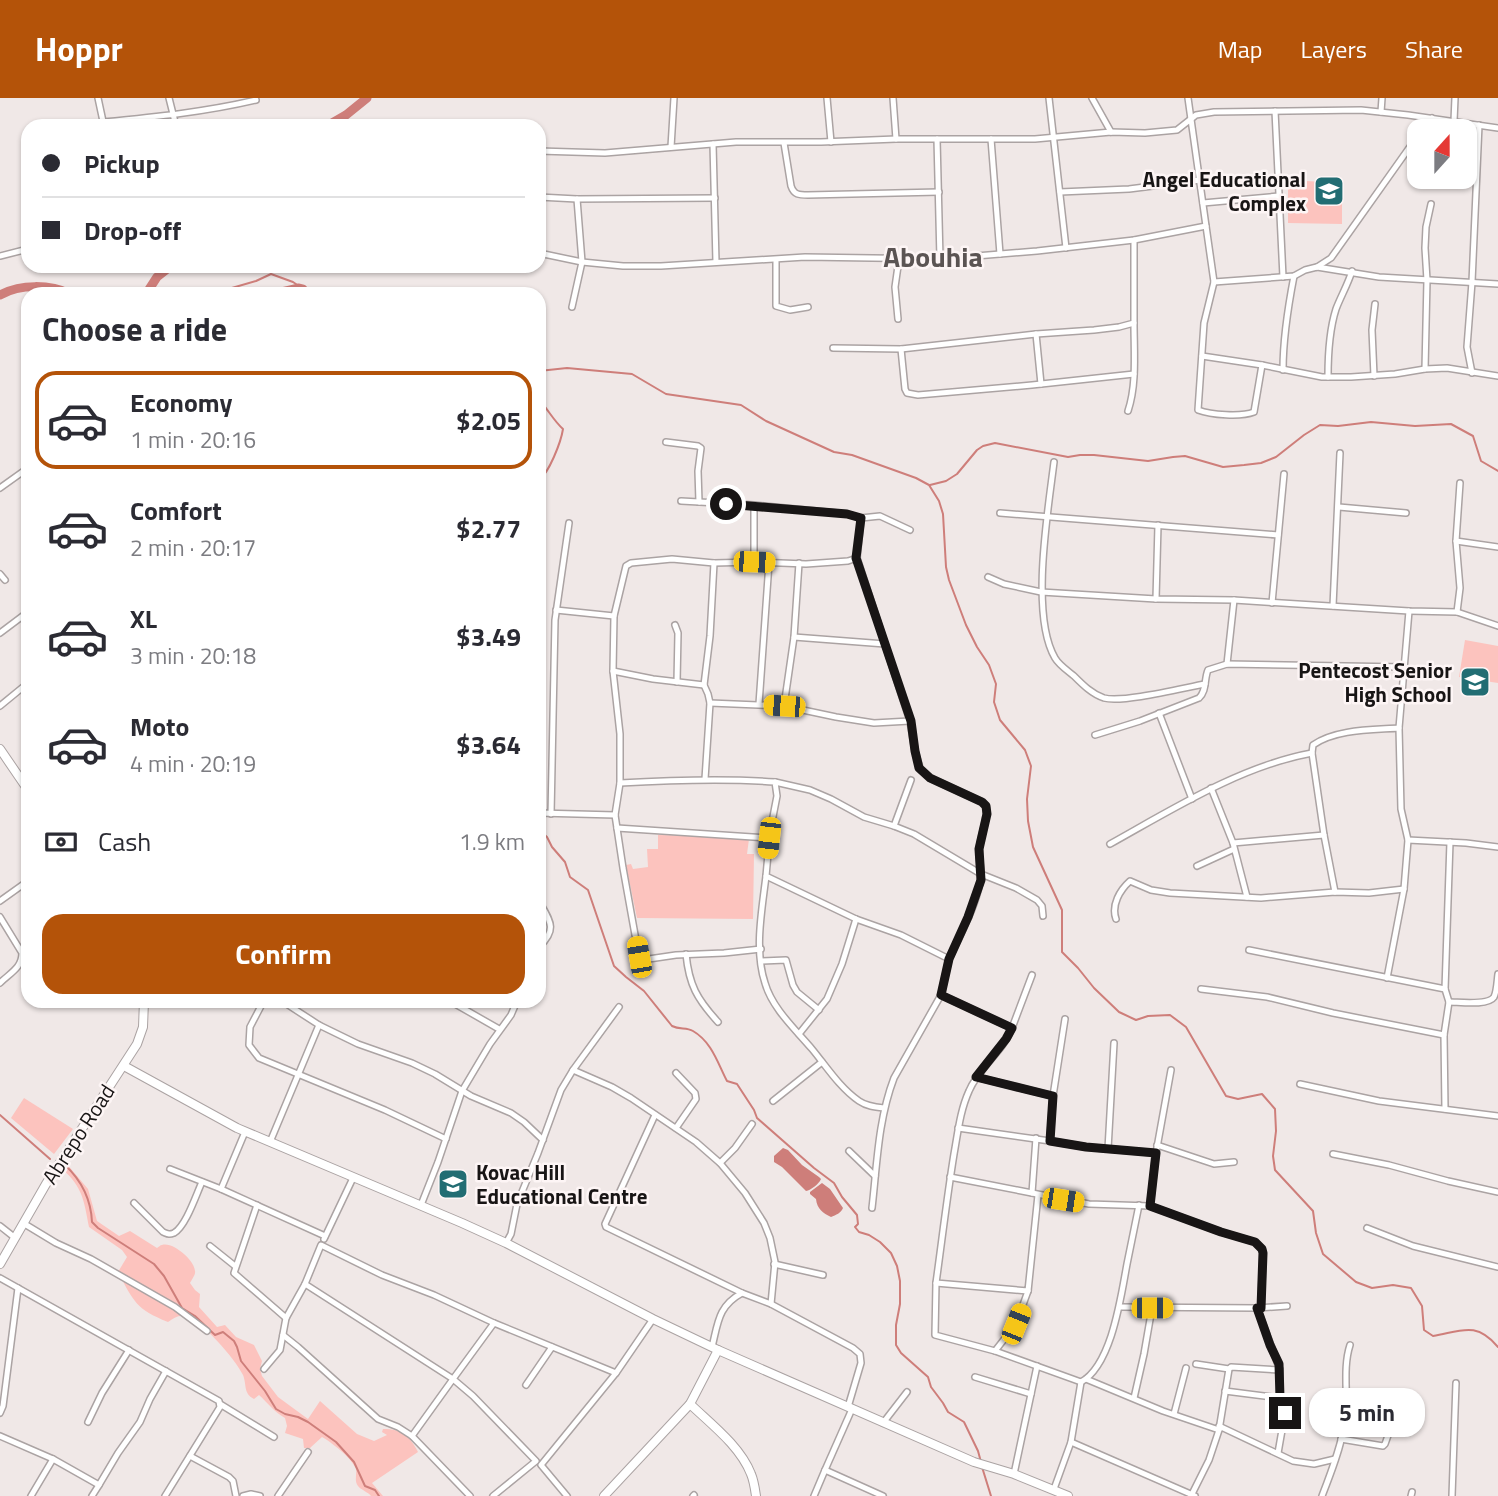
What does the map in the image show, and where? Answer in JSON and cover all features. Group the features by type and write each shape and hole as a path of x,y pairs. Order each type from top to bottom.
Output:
{"street":[{"path":"98,98 102,119"},
{"path":"169,98 175,119"},
{"path":"671,147 674,98"},
{"path":"827,98 831,142"},
{"path":"893,98 896,139"},
{"path":"1049,98 1066,248"},
{"path":"1092,98 1111,132"},
{"path":"1188,98 1214,282 1204,323 1198,410 1246,415 1254,412 1262,365"},
{"path":"1381,112 1382,98"},
{"path":"1454,119 1455,99 1463,98"},
{"path":"142,119 222,108 256,100"},
{"path":"546,151 605,153 736,142 1053,138 1111,132 1145,133 1177,130 1196,115 1214,112 1362,110 1439,119"},
{"path":"1275,111 1283,277"},
{"path":"1472,373 1467,346 1479,125 1498,128"},
{"path":"937,139 940,259"},
{"path":"991,139 1000,254"},
{"path":"784,143 791,186 798,194 939,192"},
{"path":"713,144 716,262"},
{"path":"1214,282 1294,276 1331,258 1407,151"},
{"path":"1060,192 1129,189 1200,180"},
{"path":"1203,203 1279,196"},
{"path":"546,197 715,198"},
{"path":"572,307 582,262 577,199"},
{"path":"1425,369 1427,280 1424,248 1431,204"},
{"path":"546,254 582,262 623,266 805,257 940,259 1134,240 1206,226"},
{"path":"1128,411 1134,374 1134,240"},
{"path":"0,256 21,251"},
{"path":"1331,258 1332,269"},
{"path":"898,319 895,287 899,259"},
{"path":"776,260 776,306 789,310 808,307"},
{"path":"1317,267 1380,277 1498,284"},
{"path":"1328,377 1331,330 1352,271"},
{"path":"1283,370 1287,314 1294,276"},
{"path":"1374,376 1372,330 1375,304"},
{"path":"833,348 901,349 1119,327 1135,323"},
{"path":"1036,334 1041,384"},
{"path":"901,349 905,389 912,395 1134,374"},
{"path":"1202,356 1328,377 1374,376 1447,368 1498,376"},
{"path":"666,442 701,448 698,471 699,502"},
{"path":"1333,606 1340,453"},
{"path":"1054,462 1041,593 1046,634 1055,658 1080,682 1106,698 1205,684"},
{"path":"0,488 21,473"},
{"path":"1272,603 1284,474"},
{"path":"1457,612 1460,588 1456,541 1460,483"},
{"path":"681,501 754,505 847,514 861,518 880,516 910,530"},
{"path":"754,505 754,562"},
{"path":"1339,507 1406,513"},
{"path":"1000,513 1278,535"},
{"path":"861,518 856,558 911,721 917,762 923,773 930,778 982,802 986,806 987,814 979,849 981,880 975,899 949,959 941,995 894,1078 884,1108 872,1209"},
{"path":"551,814 555,620 569,523"},
{"path":"1156,599 1158,525"},
{"path":"1456,541 1498,547"},
{"path":"761,949 686,954 646,960 639,957 615,815 620,783 620,734 613,671 614,616 626,566 631,563 672,559 714,563 799,564 848,561 856,558"},
{"path":"705,779 710,703 704,685 714,563"},
{"path":"759,704 769,563"},
{"path":"784,706 794,637 799,564"},
{"path":"0,574 5,580"},
{"path":"988,577 1041,593 1457,612 1498,626"},
{"path":"1227,664 1234,600"},
{"path":"556,610 614,616"},
{"path":"1387,978 1404,889 1408,840 1401,803 1399,728 1409,611"},
{"path":"0,633 21,616"},
{"path":"675,625 678,633 677,682"},
{"path":"794,637 885,644"},
{"path":"1095,735 1199,698 1203,694 1208,670 1227,664 1404,667"},
{"path":"613,671 704,685"},
{"path":"0,706 21,689"},
{"path":"710,703 784,706 863,722 911,721"},
{"path":"1159,713 1192,799"},
{"path":"1335,892 1324,835 1313,746 1339,734 1399,728"},
{"path":"0,749 21,779"},
{"path":"1110,844 1211,788 1287,757 1312,752"},
{"path":"620,783 744,779 775,782 810,790 864,817 914,834 981,873 1016,888 1037,900 1042,906 1043,916"},
{"path":"894,825 911,780"},
{"path":"775,782 777,796 760,916 761,961 767,990 799,1034 851,1094 860,1102 884,1108"},
{"path":"1211,788 1234,846 1247,897"},
{"path":"546,814 615,815"},
{"path":"617,828 769,838"},
{"path":"1197,866 1234,846 1324,835"},
{"path":"1408,840 1498,847"},
{"path":"1445,1109 1444,1035 1449,1002 1445,989 1450,842"},
{"path":"766,876 949,959"},
{"path":"1116,919 1115,905 1121,891 1130,881 1151,890 1170,893 1273,898 1404,889"},
{"path":"0,890 2,899 21,886"},
{"path":"546,914 551,930 546,941"},
{"path":"0,917 21,951"},
{"path":"799,1034 827,999 856,919"},
{"path":"1250,950 1445,989"},
{"path":"686,954 688,974 695,991 718,1022"},
{"path":"761,961 786,960 797,992 819,1010"},
{"path":"0,982 21,962"},
{"path":"1449,1002 1492,1000 1498,974"},
{"path":"1032,975 1012,1028 976,1077 963,1106 950,1177 936,1283 935,1335 995,1351 1134,1398 1219,1428 1293,1461 1314,1464 1335,1459"},
{"path":"1200,989 1267,997 1372,1022 1444,1035"},
{"path":"941,995 1012,1028"},
{"path":"506,1243 511,1234 517,1204 561,1090 619,1006"},
{"name":"Abrepo Road","path":"0,1264 70,1145 124,1066 141,1036 144,1008"},
{"path":"260,1008 250,1027 249,1045 259,1058 446,1139"},
{"path":"293,1008 319,1025 358,1044 412,1063 461,1091 510,1113 543,1140"},
{"path":"462,1008 499,1029"},
{"path":"421,1205 461,1091 514,1008"},
{"path":"1050,1141 1053,1096 1065,1019"},
{"path":"270,1142 319,1025"},
{"path":"1108,1149 1114,1043"},
{"path":"774,1101 822,1062"},
{"path":"124,1066 245,1132 506,1243 715,1348 974,1462 1014,1474 1068,1496"},
{"path":"573,1070 612,1087 676,1128 720,1163 745,1193 764,1223 774,1249 771,1304"},
{"path":"1150,1206 1157,1145 1171,1070"},
{"path":"676,1073 695,1093 696,1099 676,1128"},
{"path":"976,1077 1053,1096"},
{"path":"1300,1084 1379,1101 1498,1116"},
{"path":"655,1115 605,1224 606,1227 742,1293 771,1304 860,1354 861,1363 850,1408 814,1496"},
{"path":"720,1163 752,1124"},
{"path":"958,1128 1086,1147 1156,1153"},
{"path":"221,1189 245,1132"},
{"path":"995,1351 1016,1324 1028,1291 1036,1138"},
{"path":"1157,1145 1214,1164 1234,1162"},
{"path":"849,1152 876,1176"},
{"path":"1333,1154 1498,1192"},
{"path":"170,1169 325,1236"},
{"path":"950,1177 1089,1204 1150,1206 1260,1246 1263,1253 1259,1308 1280,1370 1280,1398 1285,1413 1278,1453"},
{"path":"264,1369 280,1350 286,1318 305,1284 353,1178"},
{"path":"134,1203 163,1232 173,1233 185,1220 202,1182"},
{"path":"257,1205 235,1275 286,1318"},
{"path":"1054,1489 1072,1442 1083,1381 1095,1370 1106,1349 1120,1307 1139,1205"},
{"path":"23,1223 175,1307 207,1331"},
{"path":"0,1226 14,1237"},
{"path":"1367,1227 1413,1246 1498,1267"},
{"path":"321,1245 383,1275 616,1373"},
{"path":"210,1246 236,1266"},
{"path":"774,1265 823,1275"},
{"path":"0,1278 219,1401 274,1437"},
{"path":"936,1283 1028,1291"},
{"path":"305,1284 453,1379 539,1463 567,1496"},
{"path":"0,1413 18,1288"},
{"path":"604,1496 690,1404 715,1348 723,1309 742,1293"},
{"path":"1120,1307 1287,1306"},
{"path":"1134,1398 1152,1308"},
{"path":"493,1496 539,1463 616,1373 653,1319"},
{"path":"412,1436 494,1323"},
{"path":"283,1335 377,1419 412,1436 470,1496"},
{"path":"1322,1496 1346,1420 1346,1358 1350,1345"},
{"path":"526,1385 552,1347"},
{"path":"89,1422 102,1393 128,1350"},
{"path":"1196,1364 1229,1369 1280,1370"},
{"path":"1014,1474 1037,1366"},
{"path":"1174,1414 1186,1368"},
{"path":"1072,1442 1193,1496 1219,1428 1229,1369"},
{"path":"92,1496 141,1422 166,1371"},
{"path":"975,1377 1031,1394"},
{"path":"1452,1496 1456,1383"},
{"path":"1225,1391 1280,1398"},
{"path":"883,1423 907,1392"},
{"path":"165,1496 220,1404"},
{"path":"690,1404 741,1456 752,1475 756,1496"},
{"path":"1346,1412 1378,1413"},
{"path":"1341,1439 1383,1446 1391,1427"},
{"path":"0,1436 53,1459 99,1485"},
{"path":"278,1496 308,1452"},
{"path":"190,1456 233,1480 236,1496"},
{"path":"31,1496 53,1459"},
{"path":"825,1470 883,1496"},
{"path":"243,1496 251,1493 260,1496"}],"shaded area":[{"path":"1288,180 1342,183 1342,224 1288,223"},
{"path":"1465,640 1498,646 1498,683 1459,677"},
{"path":"658,835 749,839 747,854 754,854 753,919 637,918 626,865 631,864 633,869 648,867 647,849 658,849"},
{"path":"24,1098 73,1129 54,1154 11,1118"},
{"path":"783,1148 821,1179 817,1185 806,1191 774,1162 774,1156"},
{"path":"66,1163 88,1189 97,1221 119,1236 130,1231 157,1248 162,1245 172,1246 188,1258 195,1268 190,1283 200,1294 199,1307 217,1327 225,1325 236,1337 254,1345 262,1361 262,1376 278,1397 308,1419 320,1401 357,1434 374,1441 387,1435 382,1432 383,1429 395,1430 412,1442 418,1452 372,1483 383,1496 371,1496 359,1487 354,1465 326,1439 322,1437 310,1448 304,1448 303,1439 285,1433 285,1418 259,1395 254,1399 248,1394 239,1368 199,1324 182,1316 168,1322 149,1313 137,1303 118,1272 127,1257 122,1250 89,1227 78,1188 62,1169"},
{"path":"822,1183 830,1189 843,1208 840,1213 831,1217 821,1210 816,1199 810,1194"}],"waterway":[{"path":"339,119 367,98"},
{"path":"151,287 162,273"},
{"path":"235,287 271,274 300,287"},
{"path":"0,295 21,289"},
{"path":"546,370 567,368 632,374 666,394 741,405 766,421 834,452 852,455 929,485 943,514 949,580 966,625 989,665 996,684 994,702 1000,720 1025,750 1031,766 1027,799 1028,821 1033,847 1062,910 1062,952 1119,1012 1136,1020 1148,1016 1170,1015 1186,1027 1226,1096 1238,1099 1262,1094 1275,1109 1275,1170 1313,1211 1323,1254 1356,1282 1372,1288 1393,1285 1411,1288 1422,1306 1424,1330 1433,1336 1461,1330 1475,1331 1483,1334 1498,1347"},
{"path":"546,409 563,429 546,472"},
{"path":"930,485 946,481 957,474 977,450 995,443 1068,457 1094,455 1148,461 1185,456 1223,467 1261,463 1276,457 1320,425 1371,422 1415,426 1451,424 1473,436 1481,461 1498,471"},
{"path":"546,836 565,862 570,877 588,890 614,966 644,991 672,1026 690,1030 705,1041 727,1081 737,1084 757,1118 834,1183 857,1215 858,1224 855,1227 859,1232 880,1242 891,1253 900,1281 896,1345 901,1353 928,1377 931,1387 948,1412 964,1422 981,1462"},
{"path":"0,1115 50,1159"},
{"path":"65,1165 84,1191 92,1222 154,1264 182,1308 215,1335 223,1332 234,1341 241,1361 276,1409 308,1422 336,1442 354,1462 365,1486 375,1490 379,1496"},
{"path":"982,1467 991,1496"}],"place":[{"name":"Angel Educational Complex","path":"1329,191"},
{"name":"Pentecost Senior High School","path":"1475,682"},
{"name":"Kovac Hill Educational Centre","path":"453,1184"}],"district":[{"name":"Abouhia","path":"933,256"}],"route":[{"path":"726,504 847,514 861,518 856,558 911,721 919,768 930,778 986,806 987,814 979,849 981,880 949,959 941,995 1012,1028 976,1077 1053,1096 1050,1141 1156,1153 1150,1206 1260,1246 1263,1253 1261,1308 1257,1308 1279,1364 1280,1398 1285,1413"}]}
